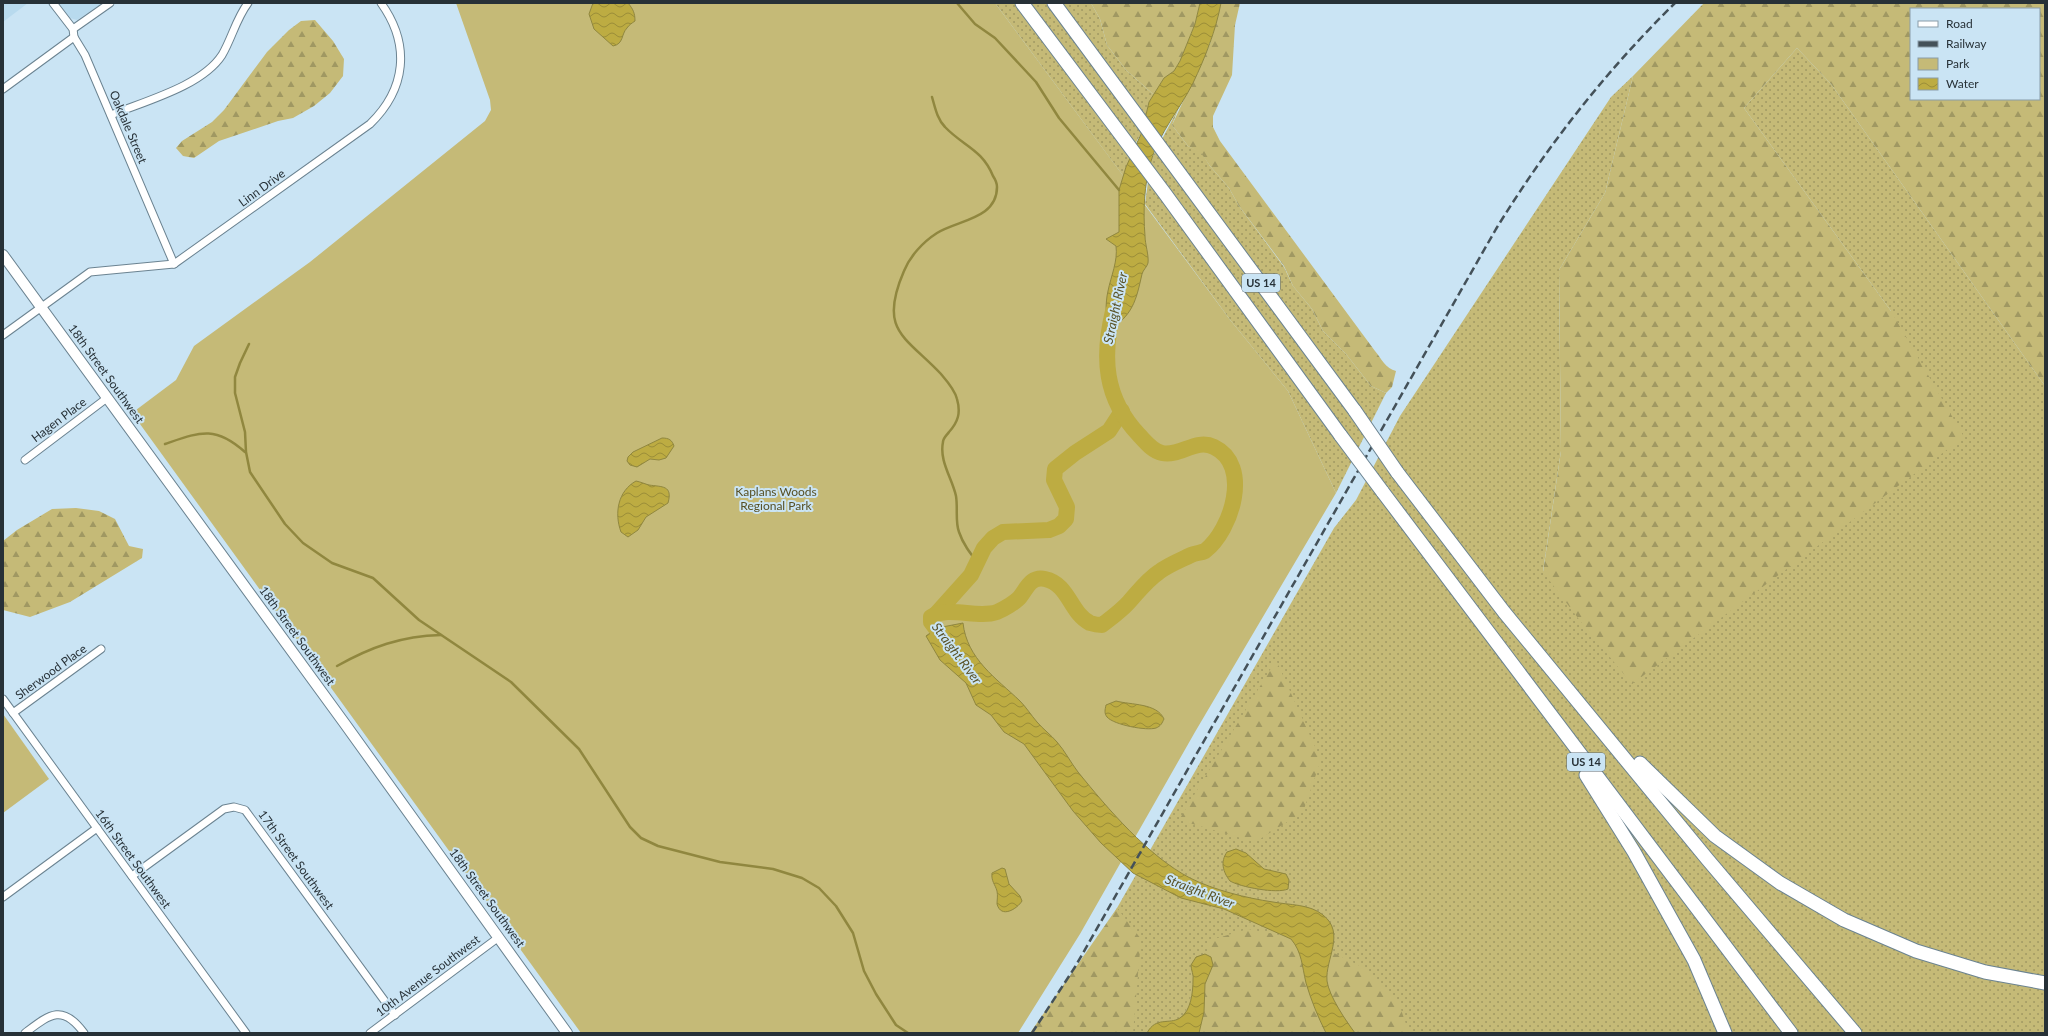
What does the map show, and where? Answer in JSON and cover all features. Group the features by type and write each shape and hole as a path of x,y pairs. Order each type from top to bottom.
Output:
{"highway":[{"name":"US 14","path":"1022,3 1166,195 1341,436 1542,705 1791,1033"},
{"name":"US 14","path":"1054,3 1181,173 1355,411 1397,472 1504,612 1564,682 1708,860 1855,1033"},
{"path":"1564,682 1662,787 1709,832 1780,883 1844,920 1916,951 1985,972 2045,983"},
{"path":"1542,705 1634,852 1694,960 1722,1022 1725,1033"}],"street":[{"name":"Oakdale Street","path":"54,3 85,55 174,264"},
{"path":"3,89 110,3"},
{"path":"111,115 186,84 205,73 222,55 239,16 248,3"},
{"name":"Linn Drive","path":"174,264 370,124 380,114 394,91 398,80 401,53 395,27 381,3"},
{"name":"18th Street Southwest","path":"3,256 567,1033"},
{"path":"3,335 90,272 174,264"},
{"name":"Hagen Place","path":"24,460 107,398"},
{"name":"Sherwood Place","path":"13,713 101,649"},
{"name":"16th Street Southwest","path":"3,699 246,1033"},
{"name":"17th Street Southwest","path":"132,876 224,809 234,807 245,810 394,1015"},
{"path":"3,897 97,828"},
{"name":"10th Avenue Southwest","path":"370,1033 499,938"},
{"path":"25,1033 47,1017 61,1014 74,1020 84,1033"}],"shaded area":[{"path":"3,3 28,3 3,22"},
{"path":"59,3 103,3 77,20 70,18"}],"green space":[{"name":"Kaplans Woods Regional Park","path":"456,3 995,3 1231,321 1288,391 1336,493 1195,732 1080,934 1018,1033 581,1033 132,413 176,380 194,346 310,262 485,121 491,110 490,100"},
{"path":"995,3 1091,3 1100,19 1107,45 1126,70 1154,95 1149,102 1142,132 1135,144 1124,177"},
{"path":"1091,3 1200,3 1195,24 1180,61 1174,71 1164,78 1154,95 1126,70 1107,45 1100,19"},
{"path":"1221,3 1240,3 1235,25 1232,75 1213,116 1213,127 1220,141 1382,360 1389,368 1396,371 1392,387 1386,393 1371,386 1346,354 1323,331 1312,309 1293,286 1284,266 1239,206 1229,188 1201,153 1188,146 1172,125 1210,44"},
{"path":"1704,3 2045,3 2045,386 1831,84 1797,48 1744,108 1891,311 1964,437 1632,684 1581,622 1543,572 1561,451 1559,270 1605,193 1633,76"},
{"path":"315,20 333,41 344,59 343,76 330,93 314,106 293,118 278,121 219,141 194,158 183,156 176,148 182,141 212,122 224,110 267,52 289,30 301,21"},
{"path":"1797,48 1831,84 2045,386 2045,1033 1042,1033 1097,943 1334,528 1356,500 1400,416 1611,97 1633,76 1605,193 1559,270 1561,451 1543,571 1632,683 1891,311 1744,108"},
{"path":"1179,107 1172,125 1188,146 1201,152 1210,166 1229,188 1239,206 1284,267 1293,286 1312,309 1323,331 1346,354 1371,386 1386,393 1336,493 1288,391 1231,321 1145,204 1151,160"},
{"path":"76,508 99,511 115,519 129,546 143,549 142,558 70,602 30,617 3,610 3,541 17,530 52,509"},
{"path":"1276,660 1321,760 1303,812 1255,842 1179,820"},
{"path":"3,714 49,779 3,813"},
{"path":"1117,908 1141,939 1133,1033 1030,1033"},
{"path":"1248,929 1310,941 1360,966 1398,1001 1409,1033 1182,1033 1185,1013 1211,940"}],"water":[{"path":"593,3 628,3 632,9 635,16 635,21 625,30 621,41 617,45 613,46 594,29 589,14"},
{"path":"1200,3 1221,3 1206,54 1188,93 1164,131 1151,161 1147,179 1144,208 1144,227 1148,257 1147,266 1143,273 1132,307 1123,319 1108,331 1106,301 1115,263 1116,246 1106,239 1119,232 1119,190 1126,167 1142,132 1149,102 1164,78 1174,71 1180,61 1195,24"},
{"path":"662,438 667,438 670,440 674,446 666,458 659,460 650,459 637,467 630,465 627,461 628,457 633,452"},
{"path":"636,481 665,488 668,490 669,497 668,503 646,517 638,530 628,537 621,532 619,525 619,503 625,491"},
{"path":"963,623 970,647 984,667 1020,701 1037,722 1057,742 1078,772 1102,801 1144,845 1174,869 1209,886 1252,898 1306,907 1318,911 1330,922 1334,938 1327,973 1328,987 1338,1008 1355,1033 1326,1033 1306,983 1300,954 1291,939 1224,909 1181,898 1133,873 1101,843 1073,811 1024,744 1004,732 991,715 976,705 966,683 940,660 926,636 937,628"},
{"path":"1116,701 1150,707 1161,714 1164,719 1159,726 1152,729 1131,727 1116,723 1107,717 1105,711 1106,705"},
{"path":"1236,849 1246,853 1264,869 1286,874 1289,880 1288,889 1276,891 1259,889 1230,881 1224,871 1223,863 1227,852"},
{"path":"1002,868 1005,869 1009,884 1020,896 1022,901 1017,907 1005,912 999,909 997,904 997,891 992,876 992,873"},
{"path":"1205,954 1211,957 1213,965 1205,984 1204,1012 1199,1033 1147,1033 1154,1024 1176,1020 1187,1011 1192,995 1193,978 1191,965 1196,957"}],"waterway":[{"path":"957,3 975,24 995,38 1036,82 1059,118 1119,190"},
{"path":"932,97 942,124 978,154 989,167 997,187 995,198 991,206 984,212 937,233 927,241 910,260 904,271 897,291 894,307 895,320 899,331 907,341 941,374 956,396 959,409 958,417 955,425 944,439 942,449 944,463 956,496 957,524 959,532 978,563"},
{"name":"Straight River","path":"949,646 931,622 931,617 946,612 981,614 997,612 1016,601 1036,579 1045,579 1053,582 1065,592 1078,613 1083,618 1090,623 1102,625 1123,608 1147,582 1159,572 1191,555 1205,551 1215,541 1230,514 1234,498 1235,482 1232,468 1226,456 1214,447 1207,445 1194,446 1169,454 1158,452 1149,446 1127,421 1112,392 1107,361 1113,311"},
{"path":"249,344 235,377 235,393 245,432 246,452 250,472 285,524 303,543 332,563 373,578 419,620 511,682 579,749 630,827 641,838 658,846 720,862 773,869 802,878 819,888 836,906 853,933 864,971 876,994 896,1025 908,1033"},
{"path":"936,614 971,575 984,548 993,538 1003,532 1049,530 1059,526 1066,519 1067,507 1054,480 1055,469 1075,453 1109,431 1122,411"},
{"path":"165,444 188,436 207,433 216,434 225,438 245,452"},
{"path":"337,666 362,653 399,640 441,635"}],"railway":[{"path":"1032,1033 1075,967 1496,229 1536,168 1579,110 1625,55 1675,3"}]}
